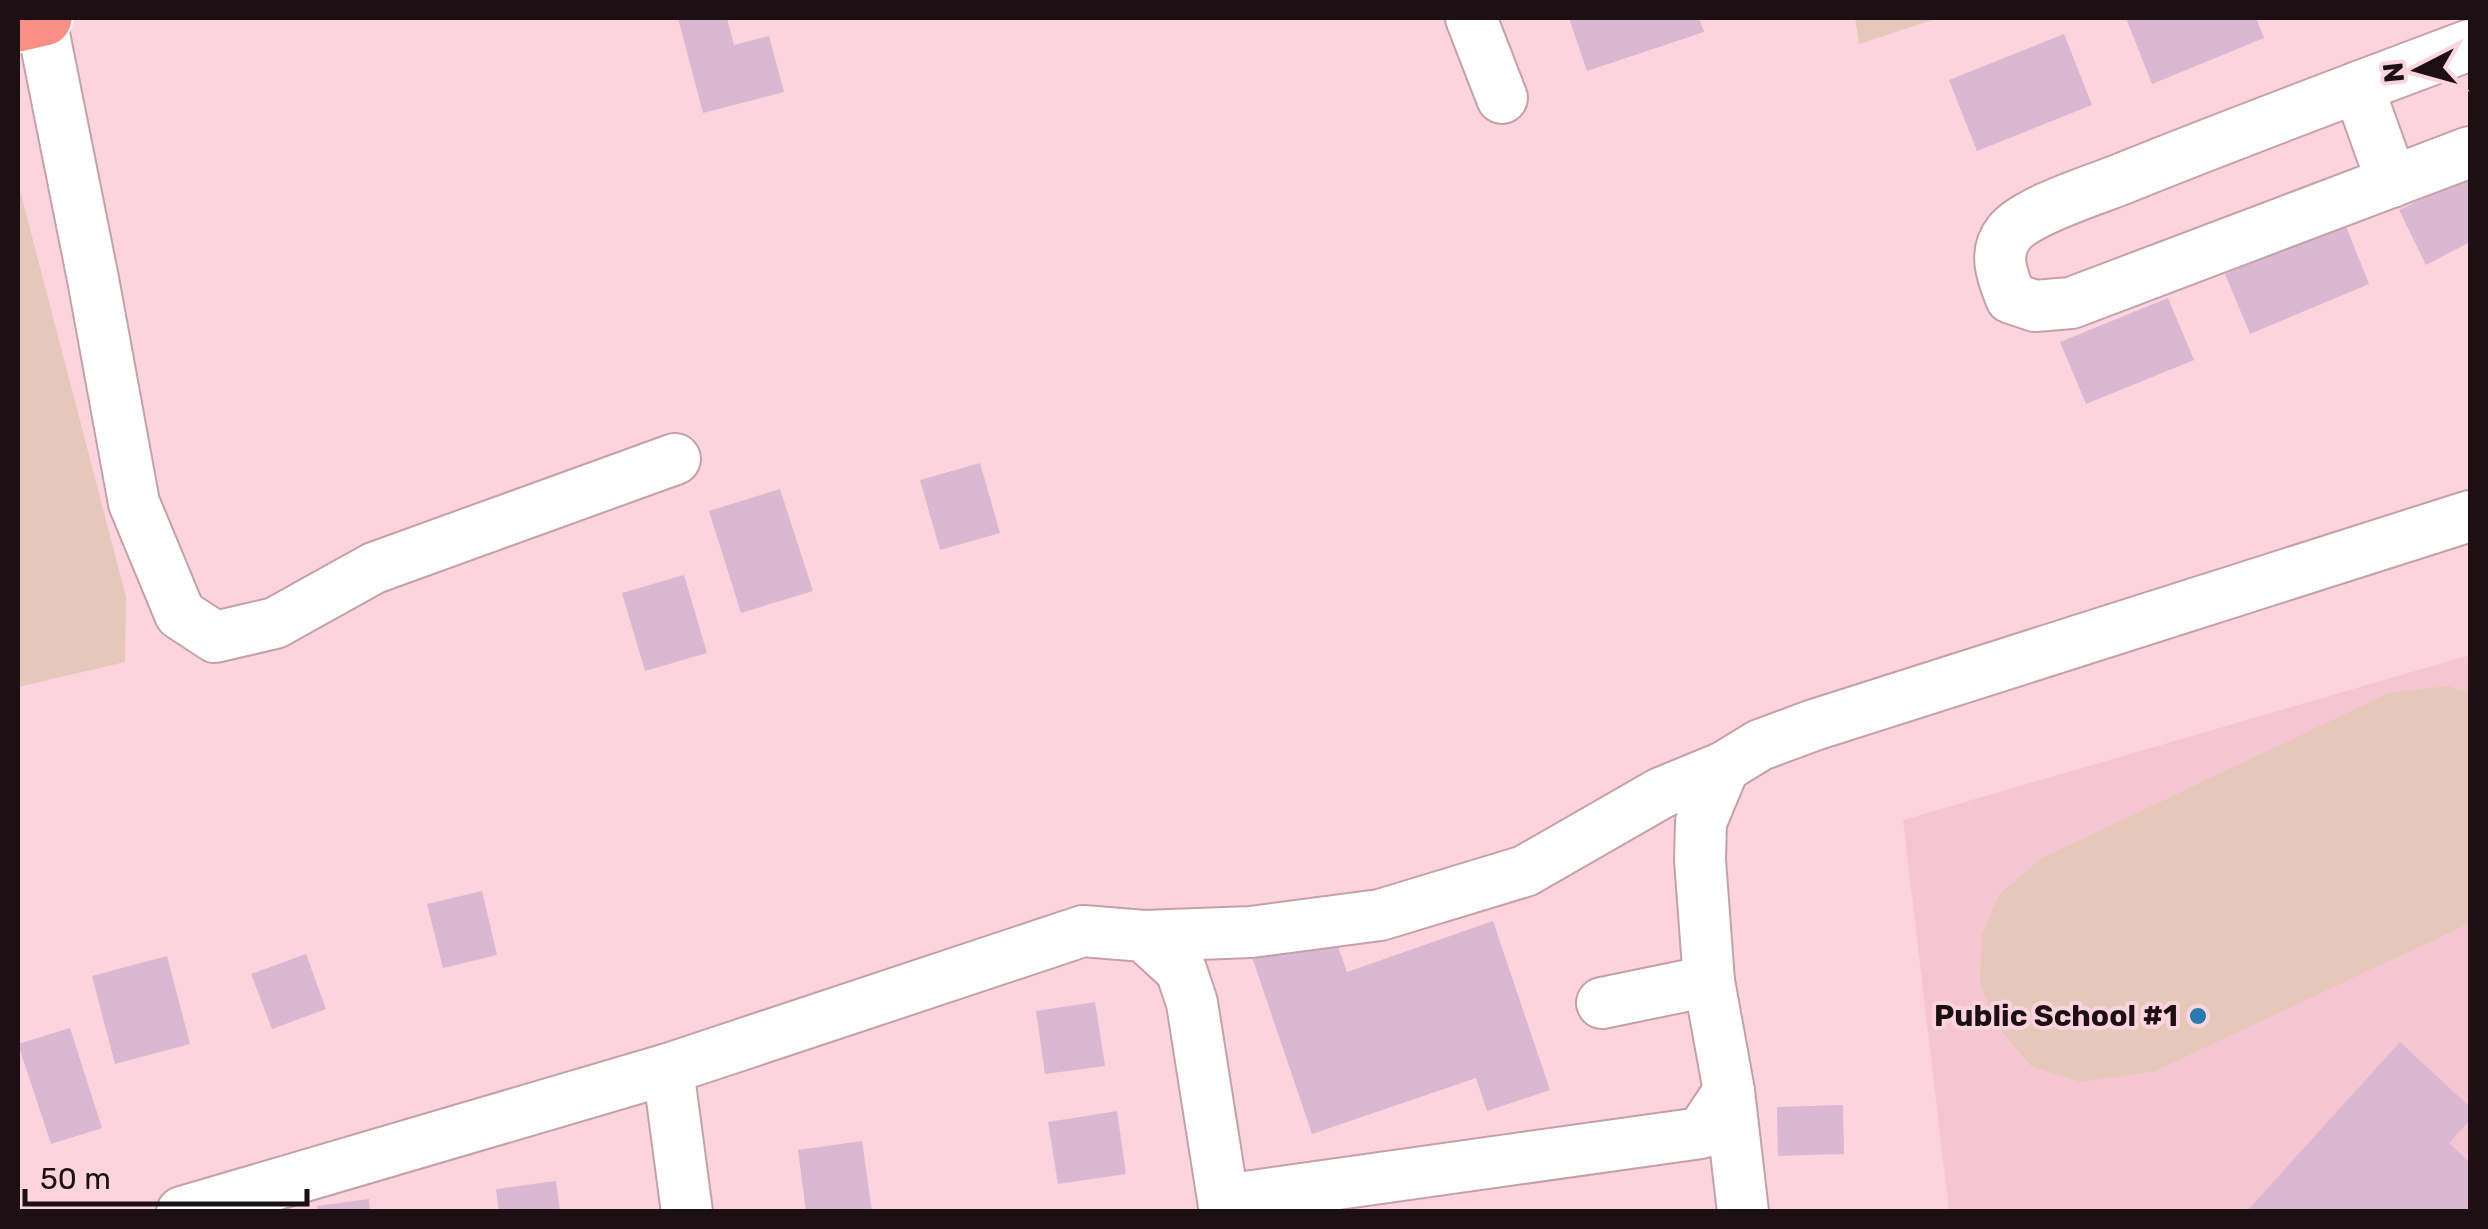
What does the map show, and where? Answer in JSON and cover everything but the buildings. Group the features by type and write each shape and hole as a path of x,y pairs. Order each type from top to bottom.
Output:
{"highway":[{"path":"18,24 42,18"}],"street":[{"path":"42,18 134,503 180,614 214,636 275,623 374,568 675,458"},
{"path":"1471,18 1502,98"},
{"path":"2470,45 2044,210 2012,229 1999,248 2002,277 2011,298 2035,306 2071,303 2470,152"},
{"path":"2358,88 2392,182"},
{"path":"182,1212 668,1069 1083,931 1144,936 1251,932 1380,914 1525,870 1660,794 1724,767 1760,745 2470,516"},
{"path":"1724,767 1702,822 1700,860 1710,982 1743,1212"},
{"path":"1144,936 1181,970 1192,1004 1224,1206 1701,1133 1728,1091"},
{"path":"1602,1004 1710,982"},
{"path":"668,1069 687,1212"}],"shaded area":[{"path":"1855,18 1938,18 1859,44"},
{"path":"18,183 126,597 125,662 18,687"},
{"name":"Public School #1","path":"2470,655 2470,1211 1949,1211 1903,820"},
{"path":"2447,686 2470,693 2470,923 2155,1071 2080,1082 2031,1066 1998,1027 1980,983 1982,935 1999,895 2040,859 2389,693"}],"place":[{"name":"Public School #1","path":"2198,1016"}]}
